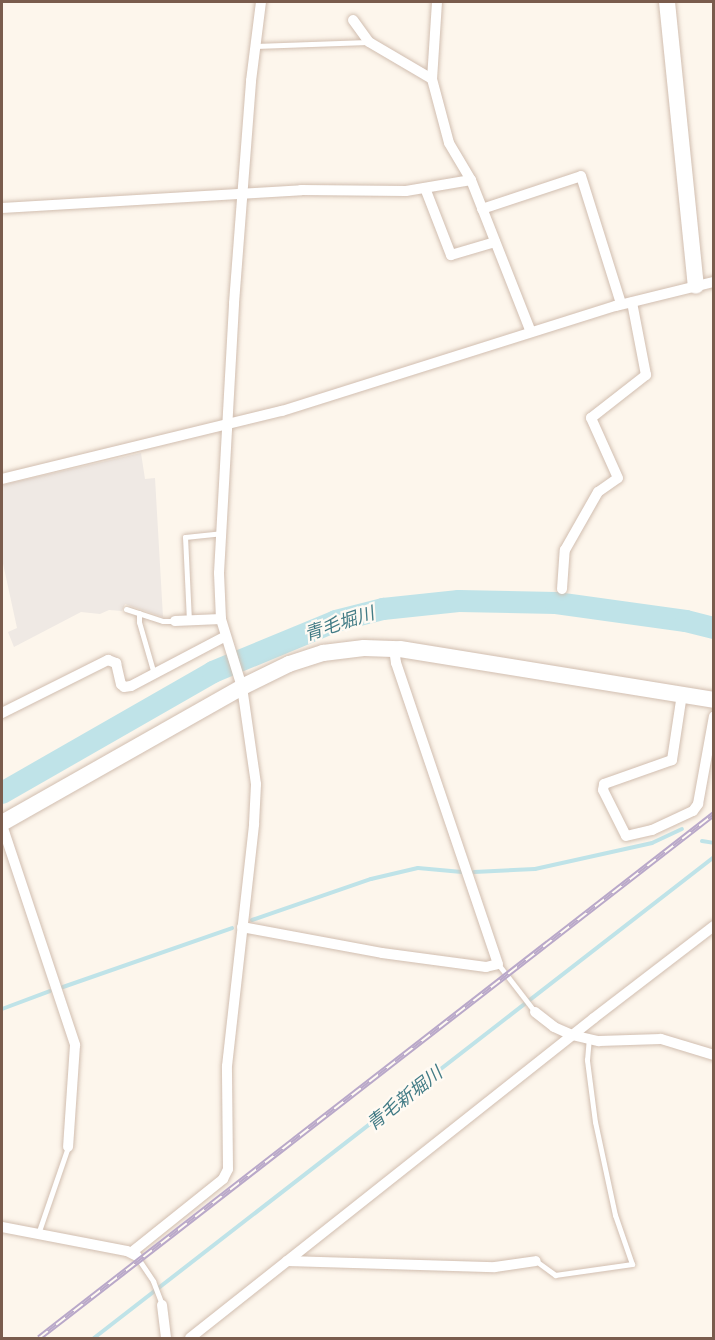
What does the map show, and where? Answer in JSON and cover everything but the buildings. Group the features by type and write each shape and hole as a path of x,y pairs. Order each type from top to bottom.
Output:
{"street":[{"path":"2,1227 135,1254 226,1174 227,1066 256,805 254,764 241,682 222,619 219,573 243,193 255,46 261,2"},
{"path":"437,2 432,79 449,143 471,180 531,332"},
{"path":"667,2 696,286"},
{"path":"353,20 369,42 432,79"},
{"path":"482,209 581,176 626,303 646,375 591,418 618,478 598,492 565,550 562,590"},
{"path":"2,208 301,190 406,191 471,180"},
{"path":"425,188 451,255 495,242"},
{"path":"2,479 282,411 626,303 714,282"},
{"path":"175,621 222,619"},
{"path":"2,713 108,660 116,663 124,687 228,641"},
{"path":"242,927 382,953 486,966 498,964 396,663 394,648"},
{"path":"68,1147 75,1045 2,824 241,682 307,657 347,649 394,648 714,700"},
{"path":"682,694 672,760 604,784 603,790 626,836 652,830 693,811 698,804 714,716"},
{"path":"190,1338 572,1035 714,926"},
{"path":"533,1011 554,1027 572,1035 599,1041 661,1039 714,1054"},
{"path":"287,1262 495,1266 536,1261"},
{"path":"162,1302 166,1338"}],"lane":[{"path":"255,46 369,42"},
{"path":"189,621 185,537 221,533"},
{"path":"126,609 163,621 175,621"},
{"path":"139,613 139,622 154,674"},
{"path":"498,964 533,1011"},
{"path":"536,1261 555,1275 632,1264 615,1215 595,1122 587,1060 589,1039"},
{"path":"38,1234 68,1147"},
{"path":"135,1254 153,1281 162,1302"}],"shaded area":[{"path":"141,453 145,479 155,478 163,617 125,604 122,611 109,610 100,614 81,612 14,647 8,632 17,628 2,559 2,485"}],"waterway":[{"name":"青毛堀川","path":"2,793 213,672 336,621 383,609 459,601 556,603 686,621 714,628"},
{"path":"474,872 535,869 652,843 682,829"},
{"path":"702,841 714,843"},
{"name":"青毛新堀川","path":"94,1338 714,857"},
{"path":"252,920 371,879 418,868 462,872"},
{"path":"63,987 232,928"},
{"path":"2,1009 50,991"}],"railway":[{"path":"39,1338 714,814"}]}
